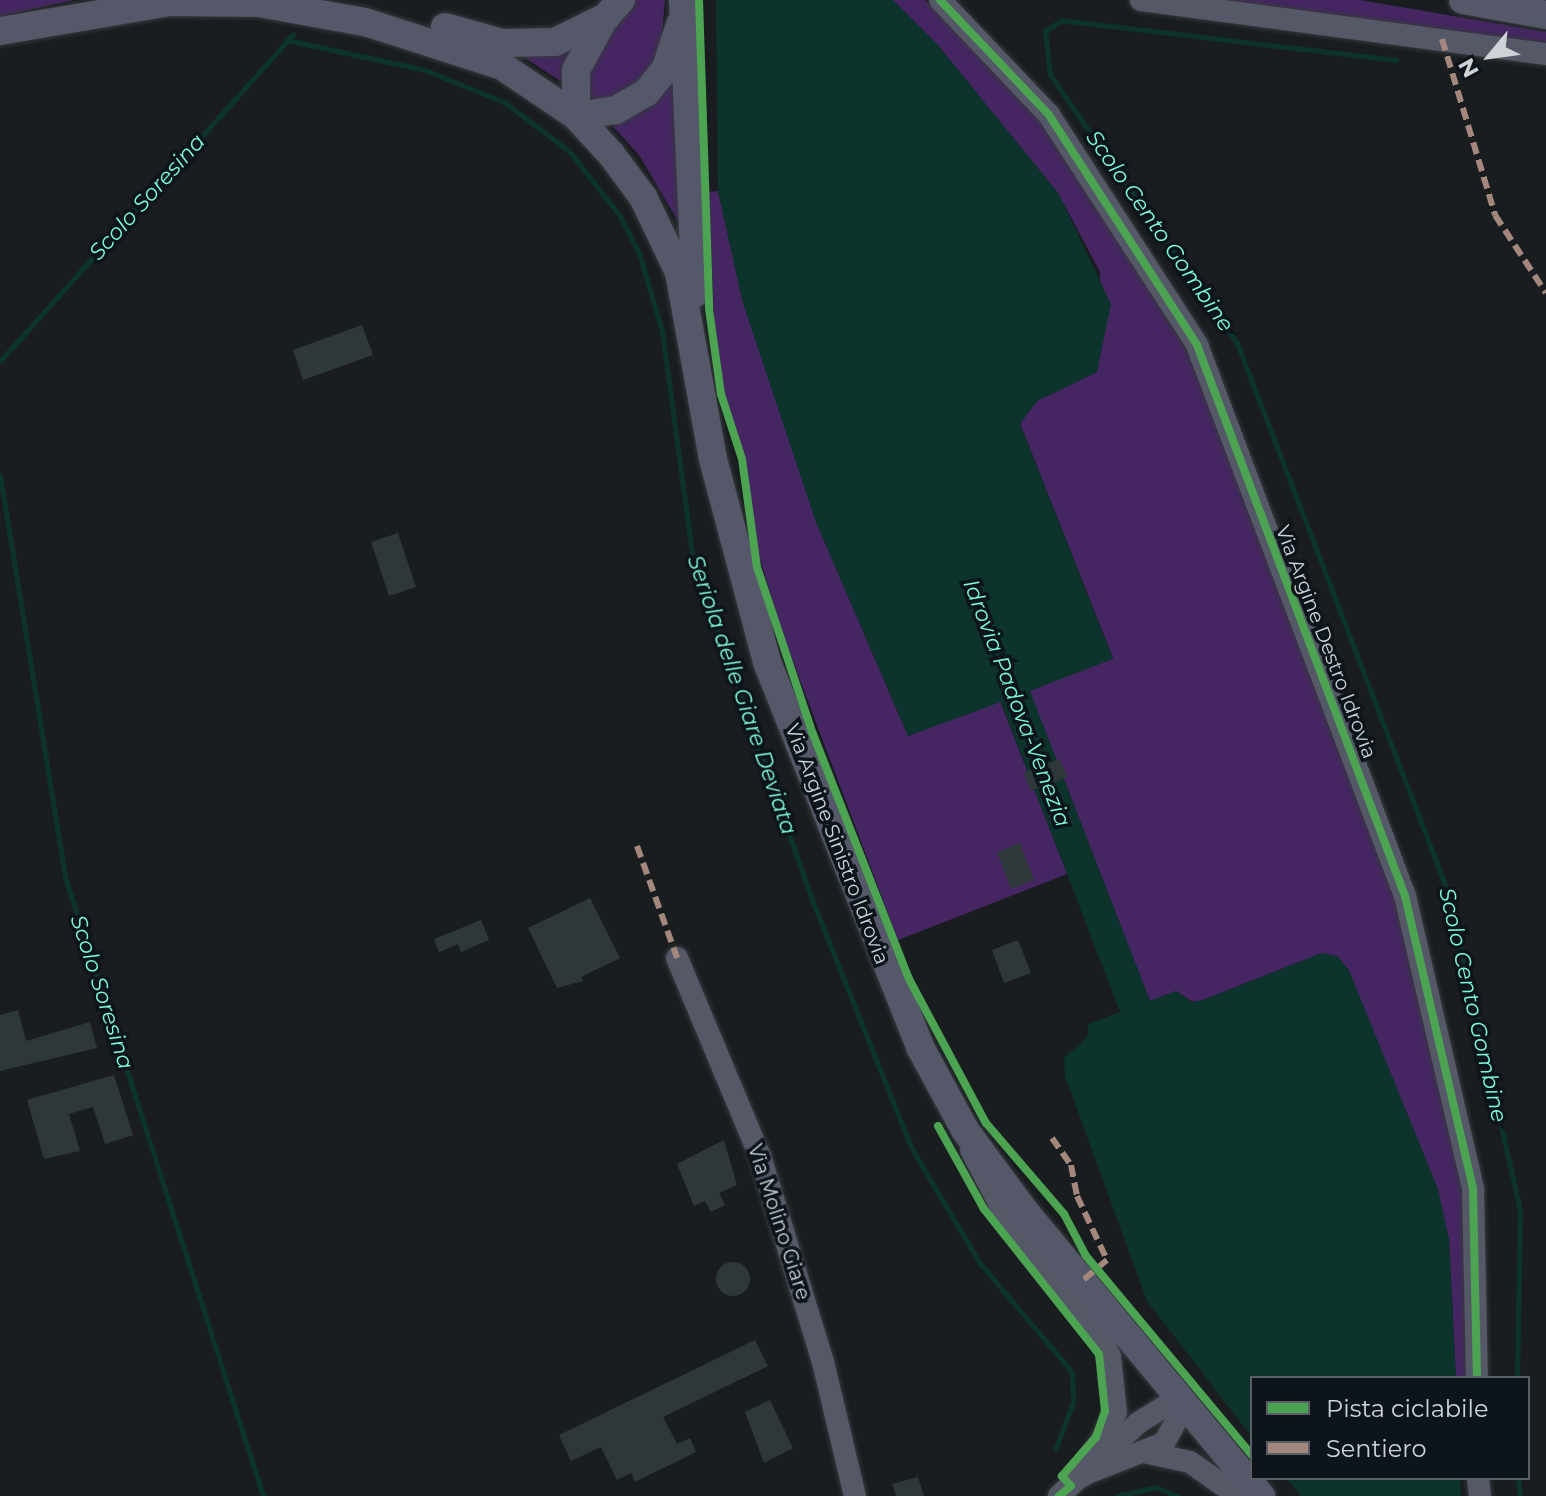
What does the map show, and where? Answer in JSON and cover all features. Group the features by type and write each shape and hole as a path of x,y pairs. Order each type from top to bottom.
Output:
{"main road":[{"path":"1463,0 1546,15"},
{"path":"0,31 169,2 259,3 365,22 502,66 576,116 616,110 646,93 666,68 680,8"},
{"path":"365,22 419,20 527,46 574,35 614,8"},
{"path":"576,116 576,70 614,8"},
{"path":"680,8 688,43 700,382"},
{"name":"Via Argine Sinistro Idrovia","path":"576,116 628,175 668,243 700,382 728,528 767,662 896,993 965,1130 1261,1496"}],"street":[{"name":"Via Argine Destro Idrovia","path":"940,0 1049,115 1197,345 1405,896 1473,1189 1477,1376"},
{"path":"1141,0 1546,54"},
{"name":"Via Molino Giare","path":"677,958 760,1156 823,1362 855,1496"},
{"path":"965,1130 985,1184 1007,1218 1100,1334 1110,1356 1116,1412 1071,1486"},
{"path":"1071,1486 1138,1423 1167,1405 1186,1403"},
{"path":"1071,1486 1169,1437 1186,1403"},
{"path":"1143,1452 1190,1462 1238,1496"}],"shaded area":[{"path":"0,0 74,0 0,16"},
{"path":"632,0 665,0 660,55 632,91 593,102 585,73"},
{"path":"893,0 925,0 1046,127 1196,366 1398,893 1466,1181 1470,1376 1456,1376 1449,1239 1322,953 1203,1000 1193,1002 1176,991 1150,1001 1029,690 1113,658 1020,423 1037,401 1097,372 1100,272 1058,193 937,44"},
{"path":"1188,0 1360,0 1546,32 1546,45"},
{"path":"577,43 565,84 519,54"},
{"path":"677,67 679,223 639,155 608,121"},
{"path":"718,191 743,303 816,522 908,736 1000,701 1067,874 898,940 782,632 756,546 747,466 725,396 714,317 709,192"}],"water":[{"name":"Idrovia Padova-Venezia","path":"716,0 893,0 937,44 1058,193 1111,304 1097,372 1037,401 1020,424 1113,659 1030,691 1150,1001 1176,991 1192,1002 1203,1000 1322,953 1337,956 1349,970 1438,1189 1449,1239 1456,1376 1250,1376 1250,1434 1147,1301 1065,1076 1064,1058 1088,1036 1088,1024 1120,1012 1001,702 908,736 816,522 743,303 718,191"},
{"path":"1288,1480 1460,1480 1461,1496 1301,1496"}],"building":[{"path":"362,325 373,355 303,380 293,350"},
{"path":"398,533 416,587 389,596 371,542"},
{"path":"1060,759 1067,777 1031,791 1024,773"},
{"path":"1020,843 1034,880 1011,889 997,852"},
{"path":"590,898 620,958 581,977 583,981 557,988 528,928"},
{"path":"481,920 489,940 461,952 458,944 439,952 434,939"},
{"path":"1018,940 1031,973 1004,983 992,950"},
{"path":"18,1010 26,1041 90,1022 97,1048 0,1071 0,1015"},
{"path":"114,1075 133,1135 105,1144 93,1107 69,1114 80,1151 44,1159 27,1100"},
{"path":"724,1140 737,1185 719,1193 725,1205 711,1212 705,1201 694,1206 677,1164"},
{"path":"733,1262 745,1267 750,1279 745,1291 733,1296 721,1291 716,1279 721,1267"},
{"path":"755,1340 768,1366 663,1417 677,1444 690,1438 696,1452 635,1482 631,1473 617,1480 601,1447 571,1461 559,1435"},
{"path":"770,1400 793,1448 764,1463 745,1412"},
{"path":"918,1477 924,1496 896,1496 892,1484"}],"waterway":[{"name":"Scolo Cento Gombine","path":"1396,60 1062,20 1045,31 1050,75 1237,343 1449,895 1520,1210 1517,1376"},
{"name":"Scolo Soresina","path":"0,361 293,34"},
{"name":"Seriola delle Giare Deviata","path":"287,40 425,70 504,102 569,151 620,216 639,253 662,331 693,560 811,897 910,1145 979,1262 1072,1372 1073,1402 1056,1448"},
{"name":"Scolo Soresina","path":"0,475 65,877 263,1496"},
{"name":"Scolo Cento Gombine","path":"1518,1480 1520,1496"},
{"name":"Seriola delle Giare Deviata","path":"1117,1496 1155,1487 1177,1496"}],"marked path":[{"path":"1442,39 1495,215 1546,293"},
{"path":"637,846 677,958"},
{"path":"1052,1138 1071,1165 1077,1196 1107,1260 1082,1281"}],"cycle path":[{"path":"699,0 709,309 721,394 742,459 757,567 813,734 909,979 986,1123 1064,1214 1086,1256 1250,1453"},
{"path":"940,0 1049,115 1197,345 1405,896 1473,1189 1477,1376"},
{"path":"938,1126 984,1209 1099,1354 1105,1411 1096,1437 1062,1476 1071,1486 1059,1496"}]}
